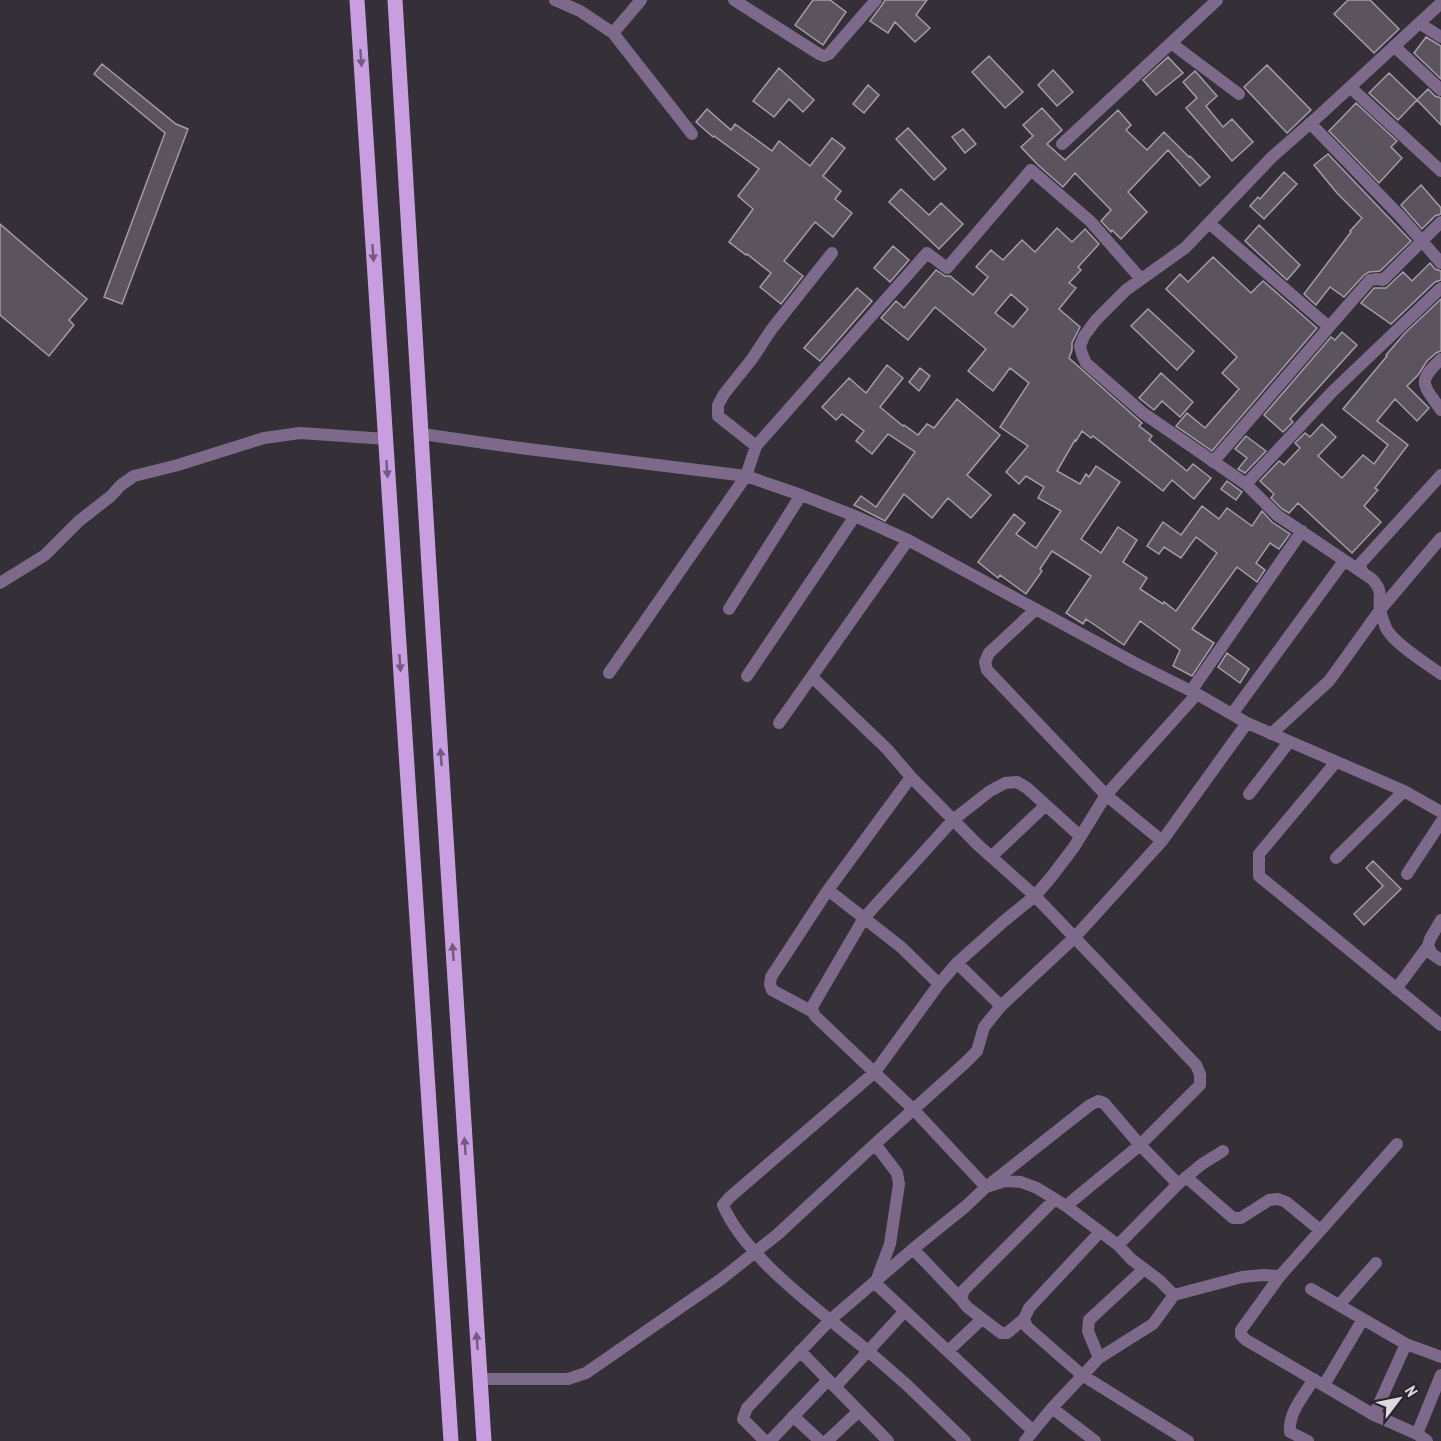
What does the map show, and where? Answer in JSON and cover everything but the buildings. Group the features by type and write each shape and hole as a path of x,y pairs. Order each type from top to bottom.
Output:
{"main road":[{"path":"357,0 451,1441"},
{"path":"395,0 484,1441"}],"street":[{"path":"555,0 580,11 613,33 692,134"},
{"path":"613,33 641,0"},
{"path":"734,0 824,56 829,54 876,0"},
{"path":"1062,144 1217,0"},
{"path":"1441,3 1272,157 1185,248 1126,290 1096,320 1084,336 1080,346 1086,363 1143,413 1246,484 1277,515 1377,585 1380,591 1380,610 1388,631 1411,652 1441,674"},
{"path":"1419,23 1441,38"},
{"path":"1171,43 1239,94"},
{"path":"1395,46 1441,90"},
{"path":"1350,87 1441,171"},
{"path":"1310,123 1441,262"},
{"path":"609,673 746,476 756,446 927,253 946,268 1031,170 1090,221 1141,279"},
{"path":"1213,462 1370,280 1383,280 1441,222"},
{"path":"1209,224 1329,327"},
{"path":"756,446 718,416 718,405 771,330 832,253"},
{"path":"1246,484 1332,392 1441,288"},
{"path":"1441,359 1428,371 1424,380 1426,389 1441,410"},
{"path":"0,584 45,555 79,522 111,496 120,485 134,476 264,438 300,434 386,439"},
{"path":"422,434 746,476 801,495 908,540 1194,692 1247,723 1404,790 1441,812"},
{"path":"1364,574 1361,563 1441,476"},
{"path":"729,609 801,495"},
{"path":"747,676 855,516"},
{"path":"965,1441 868,1351 805,1299 755,1252 723,1205 875,1072 957,963 1035,896 1074,846 1106,795 1194,692 1302,531"},
{"path":"1271,734 1329,681 1380,610 1441,538"},
{"path":"779,723 908,540"},
{"path":"1232,714 1344,561"},
{"path":"1036,609 989,653 985,662 987,670 1106,795 1162,841"},
{"path":"812,677 886,749 953,820 1035,896 1196,1065 1200,1074 1200,1085 1140,1145 1060,1203 964,1290 961,1299"},
{"path":"480,1379 568,1379 586,1373 720,1280 778,1234 977,1050 984,1026 1001,1006 1075,937 1162,841 1247,723"},
{"path":"1249,794 1289,742"},
{"path":"1253,859 1336,762"},
{"path":"1336,762 1259,854 1259,876 1441,1025"},
{"path":"911,777 828,890 771,977 770,984 772,990 813,1012 913,1109 986,1187"},
{"path":"813,1012 812,1007 864,918 953,820 990,791 1005,783 1017,782 1027,788 1080,836"},
{"path":"1336,858 1404,790"},
{"path":"991,857 1046,805"},
{"path":"1407,874 1441,822"},
{"path":"828,890 901,947 939,984"},
{"path":"1396,989 1428,946 1441,920"},
{"path":"1428,946 1432,954 1441,960"},
{"path":"957,963 1001,1006"},
{"path":"765,1441 743,1419 747,1408 830,1320 986,1187 1098,1101 1104,1103 1140,1145 1233,1218 1241,1218 1269,1200 1278,1199 1286,1202 1320,1230"},
{"path":"875,1144 897,1173 899,1184 890,1244 875,1281"},
{"path":"1397,1144 1280,1276 1241,1330 1241,1335 1374,1415 1422,1437 1441,1375"},
{"path":"1118,1245 1182,1180 1223,1151"},
{"path":"986,1187 1005,1181 1021,1182 1037,1188 1118,1245 1174,1295"},
{"path":"913,1249 967,1307 1001,1334 1008,1333 1024,1319 1029,1308 1100,1232"},
{"path":"1339,1305 1376,1263"},
{"path":"1098,1358 1088,1331 1089,1320 1144,1269"},
{"path":"1025,1441 1098,1358 1153,1324 1174,1295 1242,1277 1280,1276"},
{"path":"875,1281 1033,1431"},
{"path":"1311,1289 1406,1344 1439,1352"},
{"path":"770,1441 793,1416 868,1351 905,1311"},
{"path":"948,1351 982,1318"},
{"path":"1024,1319 1027,1327 1082,1376 1188,1441"},
{"path":"1308,1441 1290,1432 1289,1424 1292,1416 1363,1319"},
{"path":"1374,1415 1406,1344"},
{"path":"800,1351 888,1441"},
{"path":"1052,1408 1095,1441"},
{"path":"827,1441 859,1411"},
{"path":"793,1416 820,1441"}]}
